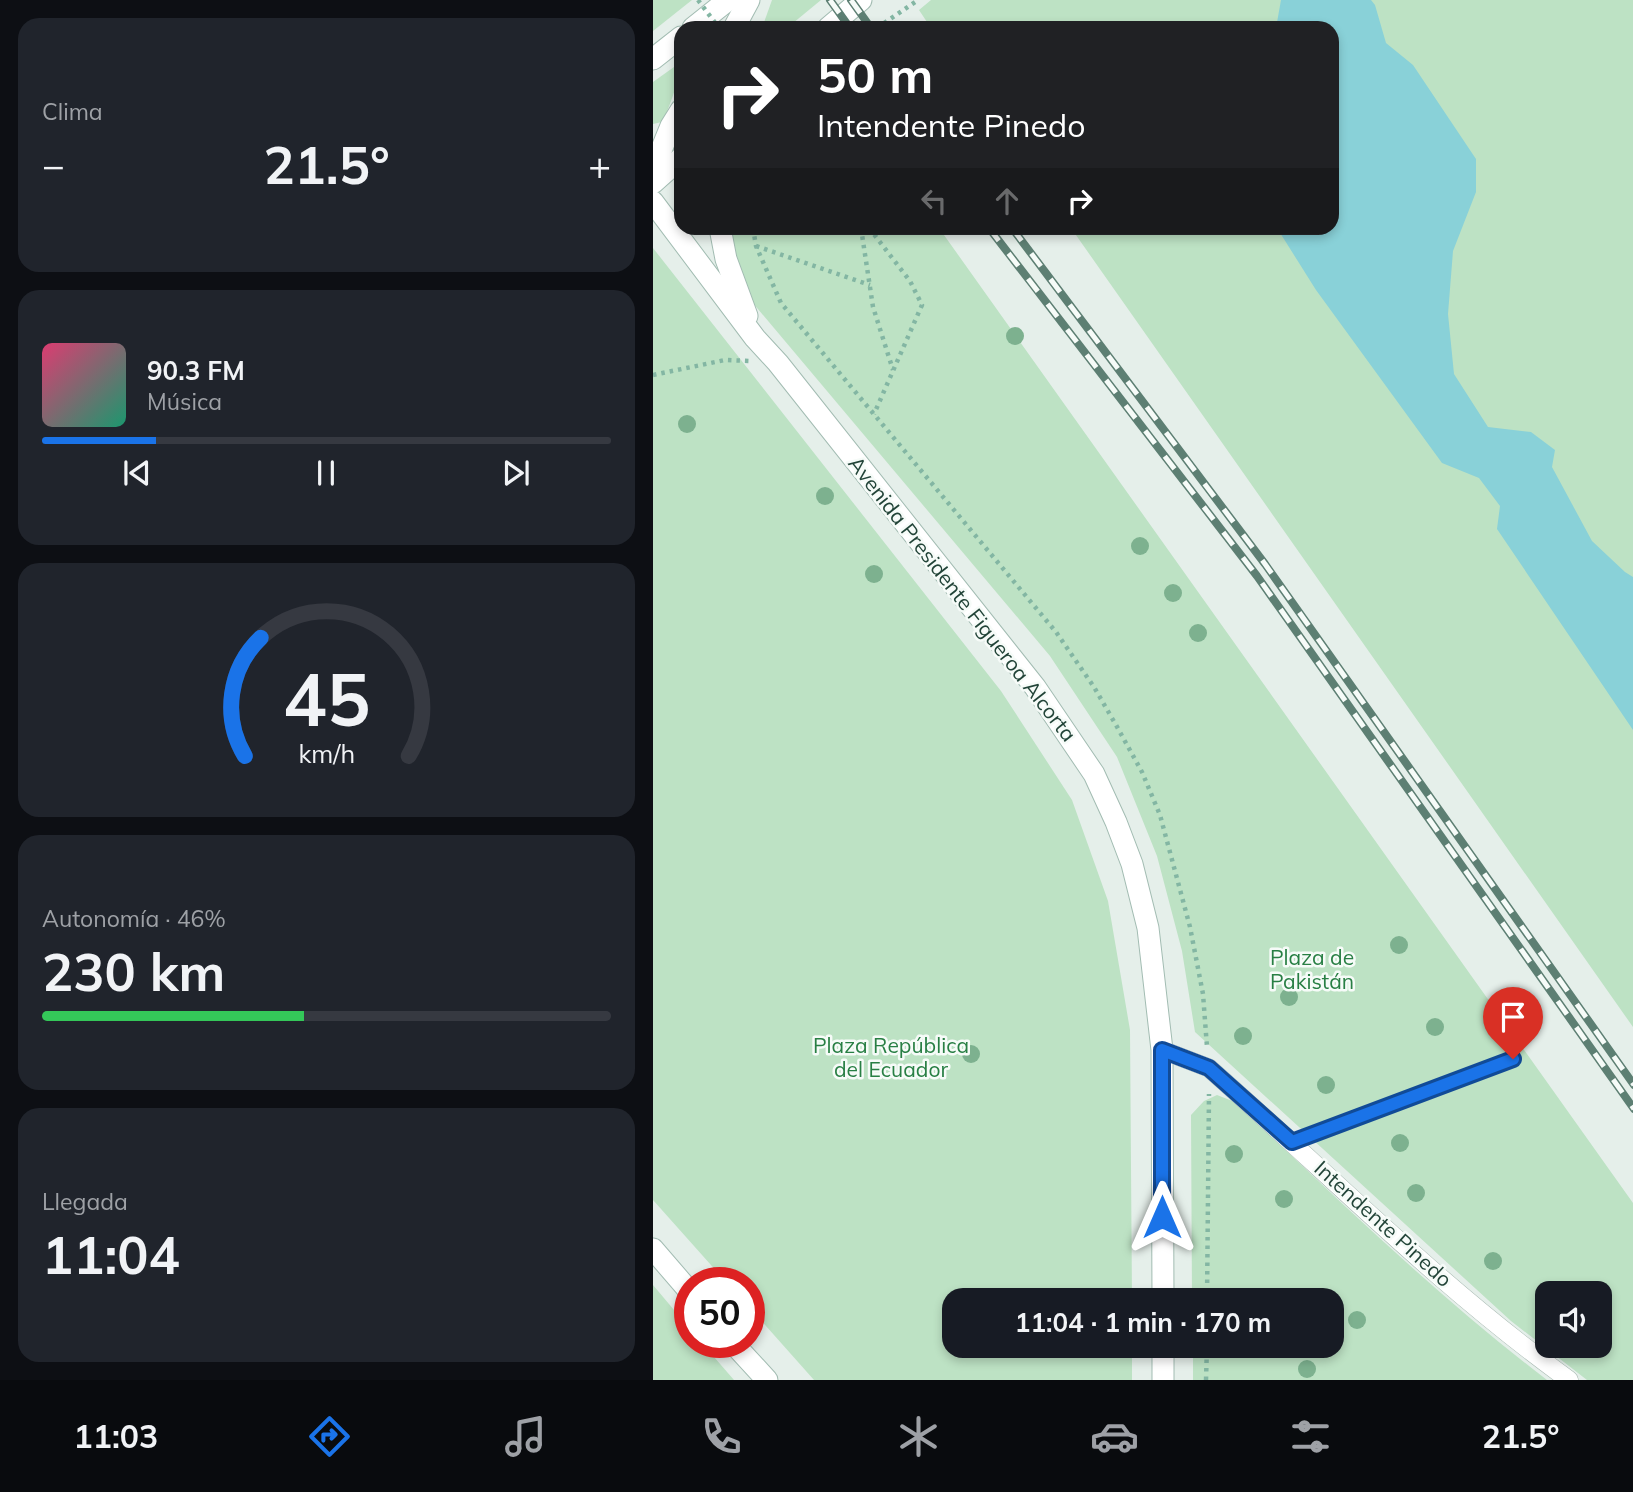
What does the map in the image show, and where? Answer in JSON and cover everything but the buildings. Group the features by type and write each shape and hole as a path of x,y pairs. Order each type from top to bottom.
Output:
{"main road":[{"path":"702,21 728,0"},
{"path":"738,21 749,0"},
{"path":"836,21 861,0"},
{"path":"653,59 674,42"},
{"path":"653,170 674,121"},
{"path":"653,183 674,164"},
{"name":"Avenida Presidente Figueroa Alcorta","path":"653,202 674,230"},
{"name":"Avenida Presidente Figueroa Alcorta","path":"678,235 755,338 778,363 1035,687 1094,774 1132,864 1148,928 1162,1050 1163,1288"},
{"path":"721,235 726,259 755,338"},
{"path":"653,1249 674,1273"},
{"path":"747,1358 767,1380"},
{"path":"1163,1358 1163,1380"}],"street":[{"name":"Intendente Pinedo","path":"1162,1050 1209,1068 1468,1302 1513,1340 1569,1380"}],"lane":[{"path":"1292,1142 1513,1059"}],"path":[{"path":"698,0 714,21"},
{"path":"888,21 918,0"},
{"path":"862,235 873,307 893,370"},
{"path":"874,235 910,281 922,305 874,414"},
{"path":"756,246 870,285"},
{"path":"653,375 725,360 778,363"},
{"path":"1206,1380 1207,1358"}],"green space":[{"path":"653,0 692,0 653,31"},
{"path":"772,0 821,0 796,21 764,21"},
{"path":"931,0 1633,0 1633,1027 1076,235 1339,235 1339,21 926,21 919,10"},
{"path":"674,67 674,92 671,101 662,122 653,124 653,82"},
{"name":"Plaza de Pakistán","path":"731,235 944,235 1633,1203 1633,1380 1587,1380 1559,1358 1612,1358 1612,1281 1535,1281 1535,1340 1511,1321 1195,1032 1182,951 1157,856 1117,757 1050,656 747,296"},
{"name":"Plaza República del Ecuador","path":"653,248 1001,691 1072,800 1108,901 1130,1030 1132,1288 942,1288 942,1358 1132,1358 1132,1380 814,1380 765,1325 765,1267 713,1267 653,1200"},
{"path":"1217,1095 1235,1102 1426,1280 1547,1380 1193,1380 1193,1358 1344,1358 1344,1288 1192,1288 1191,1115 1204,1101"},
{"path":"653,1285 674,1310 674,1358 715,1358 734,1380 653,1380"}],"water":[{"path":"1281,0 1371,0 1375,5 1386,43 1413,65 1476,159 1476,192 1453,251 1448,314 1454,374 1488,427 1531,432 1555,450 1552,467 1592,541 1633,577 1633,730 1497,529 1500,506 1479,478 1442,463 1316,290 1281,235 1339,235 1339,21 1277,21"}],"railway":[{"path":"830,0 845,21"},
{"path":"851,0 866,21"},
{"path":"994,235 1257,576 1634,1109"},
{"path":"1017,235 1265,564 1634,1085"}],"route":[{"path":"1162,1217 1162,1050 1209,1068 1292,1142 1513,1059"}]}
